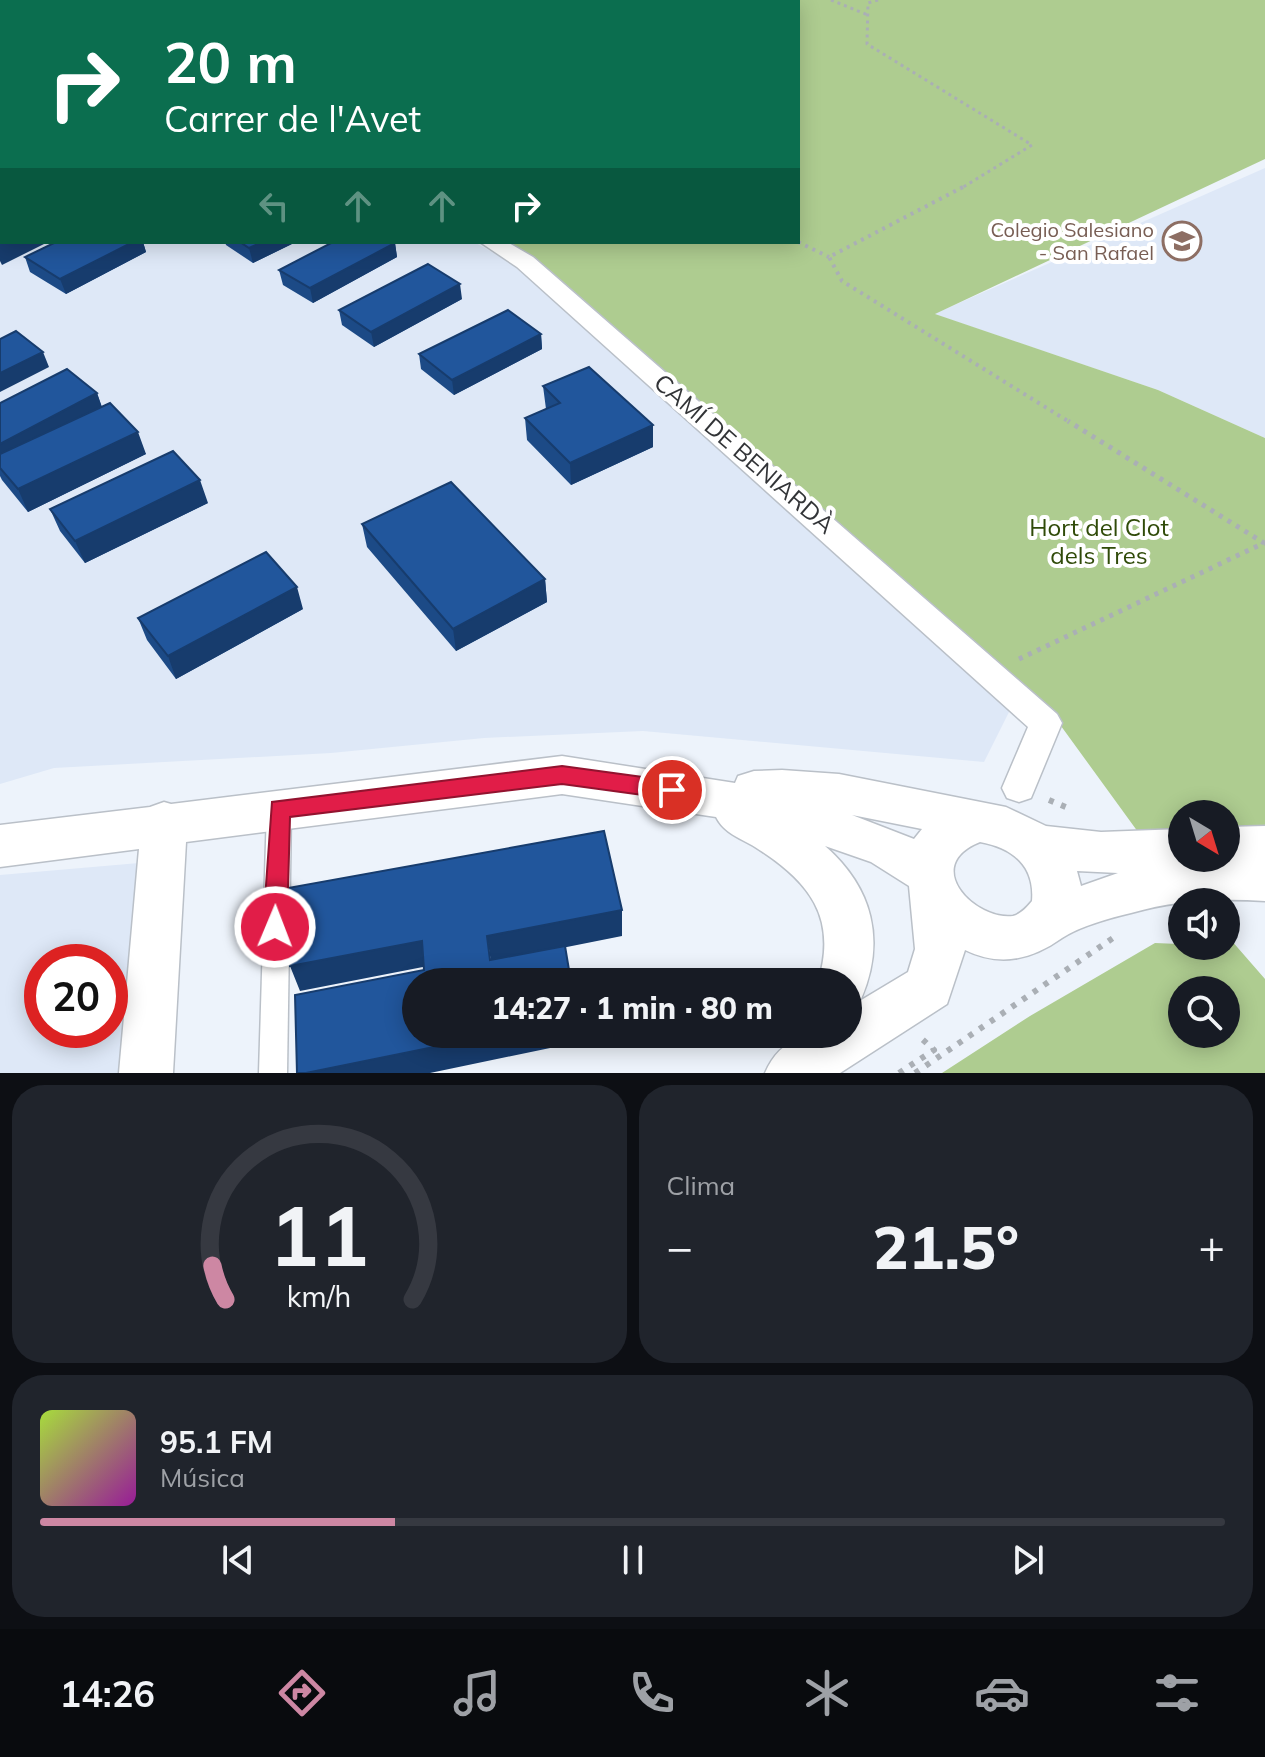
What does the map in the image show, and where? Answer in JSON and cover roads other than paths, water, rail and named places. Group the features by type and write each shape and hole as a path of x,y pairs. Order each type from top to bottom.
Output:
{"street":[{"name":"CAMÍ DE BENIARDÀ","path":"494,244 525,262 992,671 1046,723 1019,788"},
{"path":"0,846 164,822 562,775 700,794 796,816 887,847 931,883 960,923 998,937 1034,931 1048,921 1115,893 1184,878 1265,880"},
{"path":"700,794 780,788 868,799 1010,828 1038,845 1101,853 1168,851"},
{"path":"700,794 804,853 843,902 851,951 847,968"},
{"path":"146,1073 164,822"},
{"path":"792,1073 929,987 940,949 931,883 931,853 941,837 958,826 979,822"},
{"path":"1038,845 1055,870 1059,897 1048,921"},
{"path":"1240,848 1265,847"},
{"path":"782,1073 803,1048"}],"lane":[{"path":"273,1073 279,809"}],"place":[{"name":"Colegio Salesiano - San Rafael","path":"1182,241"}],"park label":[{"name":"Hort del Clot dels Tres","path":"1099,542"}]}
